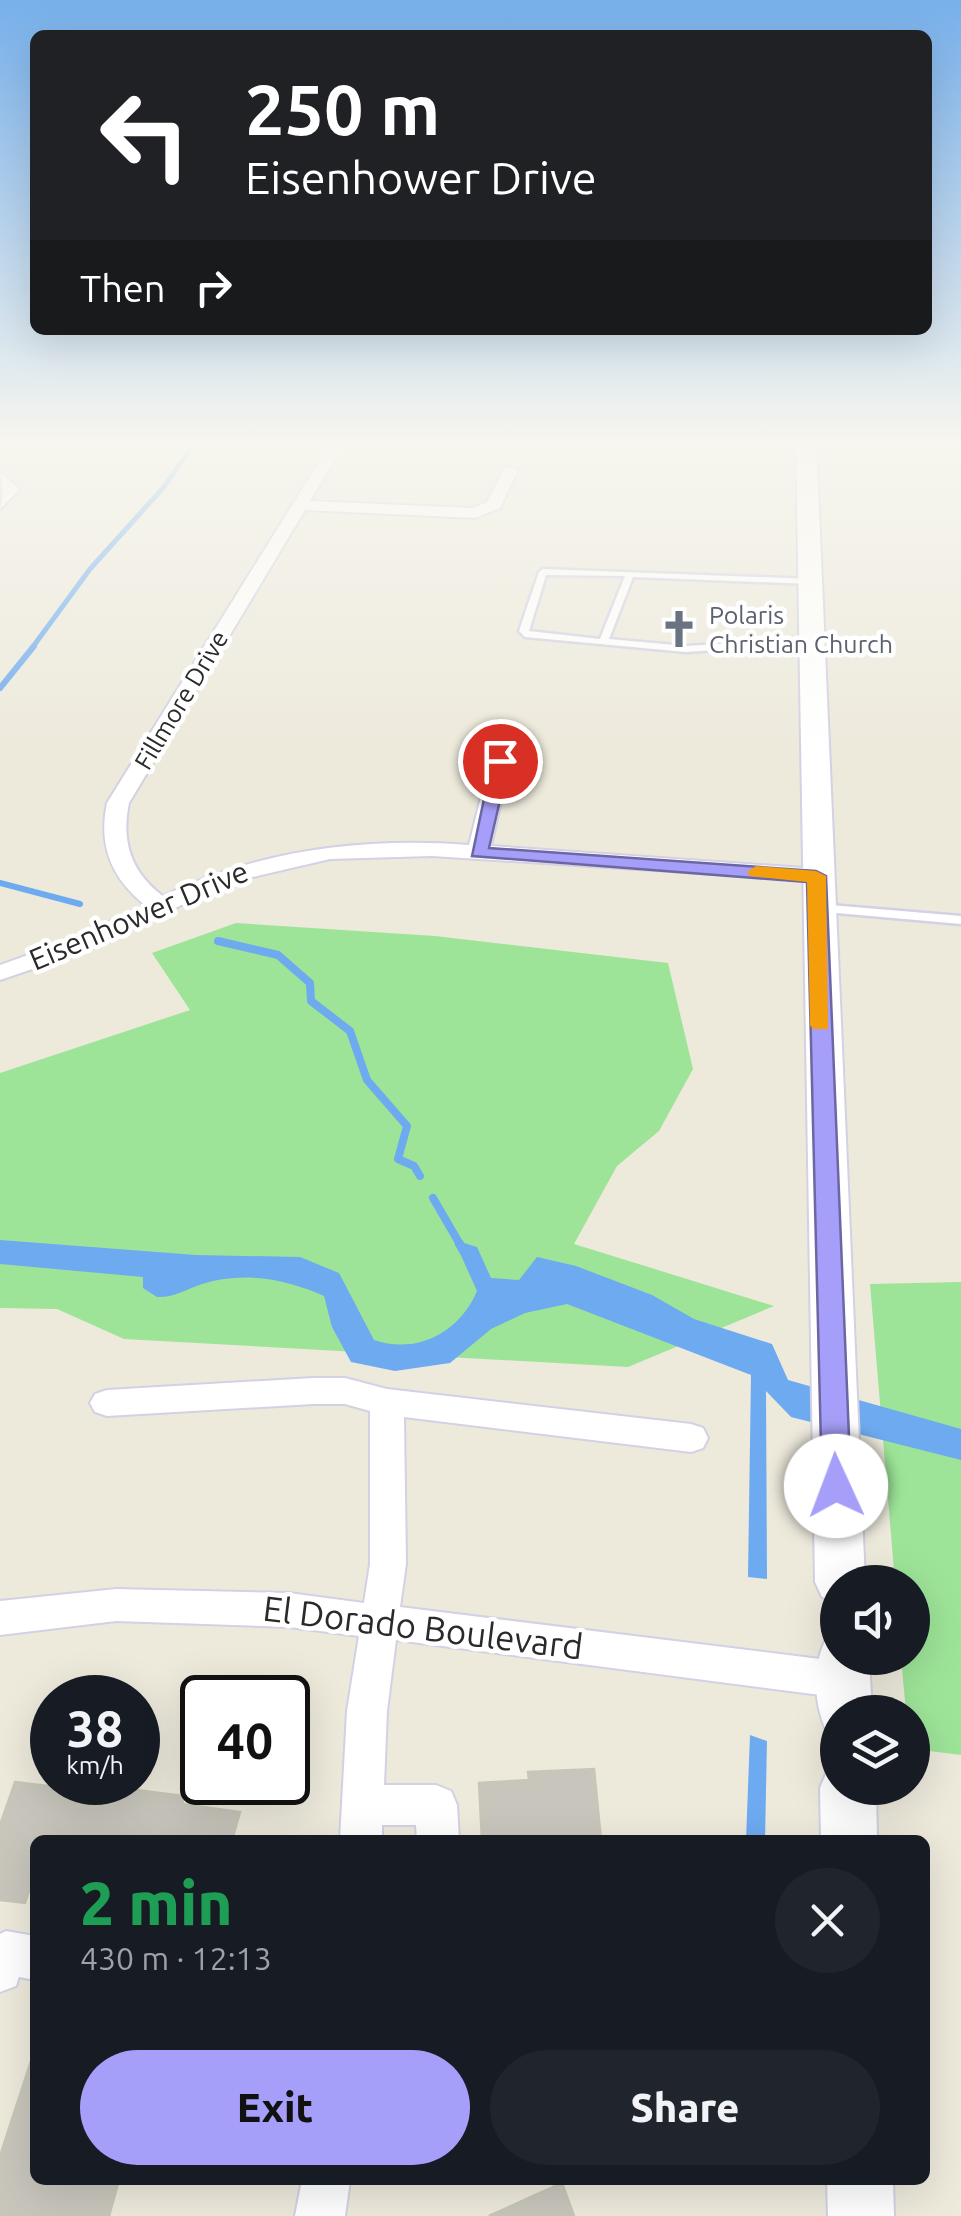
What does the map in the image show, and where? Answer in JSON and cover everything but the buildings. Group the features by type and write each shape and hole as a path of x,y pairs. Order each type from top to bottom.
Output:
{"street":[{"name":"Fillmore Drive","path":"162,906 135,884 115,851 113,820 118,803 276,544"},
{"path":"809,544 839,1565"},
{"path":"478,852 500,761 483,736"},
{"name":"Eisenhower Drive","path":"0,973 82,944 219,878 311,854 398,848 478,852 817,892"},
{"path":"108,1402 346,1391 387,1402 691,1438"},
{"path":"387,1402 388,1564 366,1711 361,1822 436,1805 438,1835"},
{"name":"El Dorado Boulevard","path":"0,1618 116,1605 200,1604 380,1622 844,1683"},
{"path":"848,1805 849,1835"},
{"path":"0,1970 6,1953 30,1957"},
{"path":"320,2216 325,2185"},
{"path":"860,2185 861,2216"}],"lane":[{"path":"810,581 543,572 525,633 686,649 811,641"},
{"path":"603,642 630,574"},
{"path":"817,892 961,920"}],"green space":[{"path":"236,923 435,936 668,963 693,1069 659,1131 617,1166 574,1244 774,1306 628,1367 124,1339 57,1309 0,1308 0,1073 190,1010 152,953"},
{"path":"961,1282 961,1755 930,1751 930,1695 904,1695 903,1675 930,1675 930,1565 894,1565 870,1284"}],"water":[{"path":"0,1240 196,1255 300,1257 339,1273 374,1340 390,1344 421,1342 435,1336 460,1318 469,1305 477,1291 454,1240 477,1247 491,1278 519,1280 537,1257 576,1266 652,1295 694,1319 772,1344 788,1380 961,1429 961,1460 791,1417 766,1391 767,1579 748,1577 751,1375 567,1304 525,1313 491,1329 450,1363 395,1371 351,1362 332,1327 324,1296 294,1285 233,1278 157,1297 143,1288 143,1277 0,1264"},
{"path":"750,1735 767,1741 765,1835 746,1835"}],"waterway":[{"path":"32,648 112,544"},
{"path":"0,688 34,646"},
{"path":"0,883 80,904"},
{"path":"218,941 278,955 310,983 311,1001 350,1031 367,1080 407,1126 398,1159 414,1166 420,1176"},
{"path":"433,1198 461,1246"},
{"path":"459,1243 463,1250"}],"slow traffic":[{"path":"756,872 816,876 821,1025"}],"place":[{"name":"Polaris Christian Church","path":"679,629"}],"route":[{"path":"500,761 478,852 816,876 836,1486"}]}
